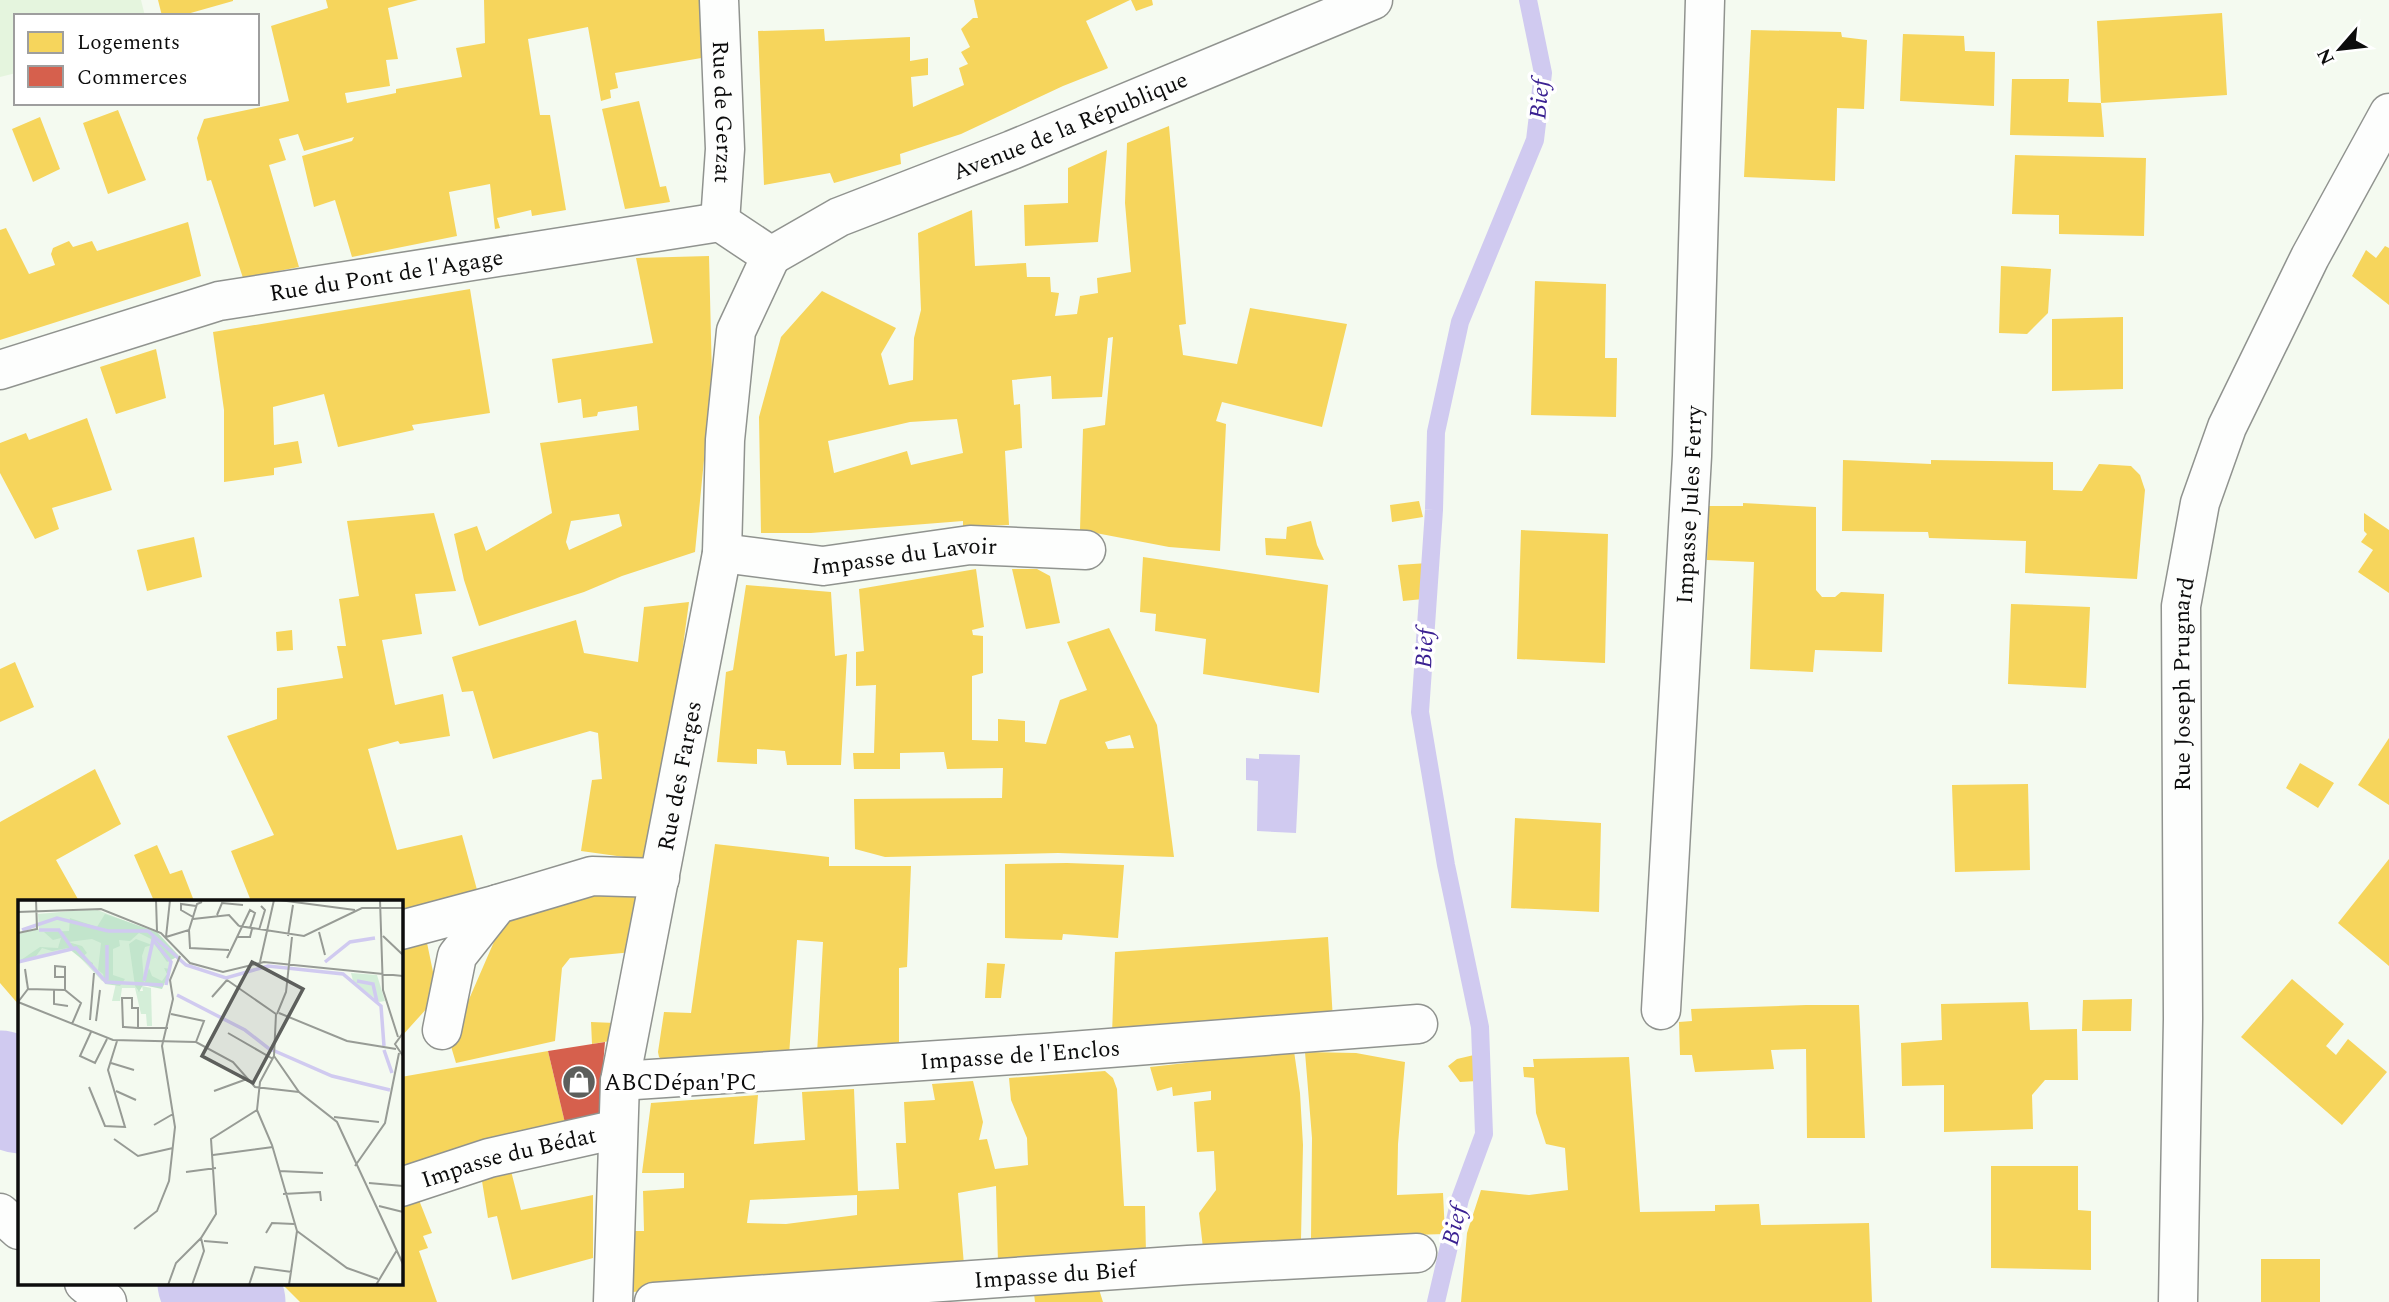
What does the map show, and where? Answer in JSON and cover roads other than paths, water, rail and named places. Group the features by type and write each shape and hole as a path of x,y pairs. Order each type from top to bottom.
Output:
{"street":[{"name":"Rue de Gerzat","path":"719,0 725,149 720,222"},
{"name":"Avenue de la République","path":"771,257 839,217 1025,144 1373,0"},
{"name":"Impasse Jules Ferry","path":"1661,1010 1692,456 1704,0"},
{"name":"Rue Joseph Prugnard","path":"2178,1302 2183,1019 2181,606 2200,503 2227,428 2310,257 2379,157 2389,113"},
{"path":"720,222 771,257"},
{"name":"Rue du Pont de l'Agage","path":"0,370 219,301 720,222"},
{"name":"Rue des Farges","path":"613,1302 620,1082 722,553 725,440 736,331 771,257"},
{"name":"Impasse du Lavoir","path":"722,553 822,566 970,545 1086,550"},
{"path":"402,930 592,876 660,878"},
{"path":"442,1030 457,956 498,904"},
{"name":"Impasse de l'Enclos","path":"620,1082 1418,1024"},
{"name":"Impasse du Bédat","path":"402,1187 489,1158 618,1129"},
{"path":"0,1213 18,1229"},
{"name":"Impasse du Bief","path":"654,1302 1188,1265 1416,1253"},
{"path":"85,1284 107,1302"}],"waterway":[{"name":"Bief","path":"1436,1302 1460,1199 1484,1134 1480,1027 1446,865 1420,712 1434,510 1436,432 1460,322 1535,140 1543,73 1528,0"},
{"path":"0,1082 18,1101"},
{"path":"210,1284 234,1302"}],"place":[{"name":"ABCDépan'PC","path":"579,1082"}]}
